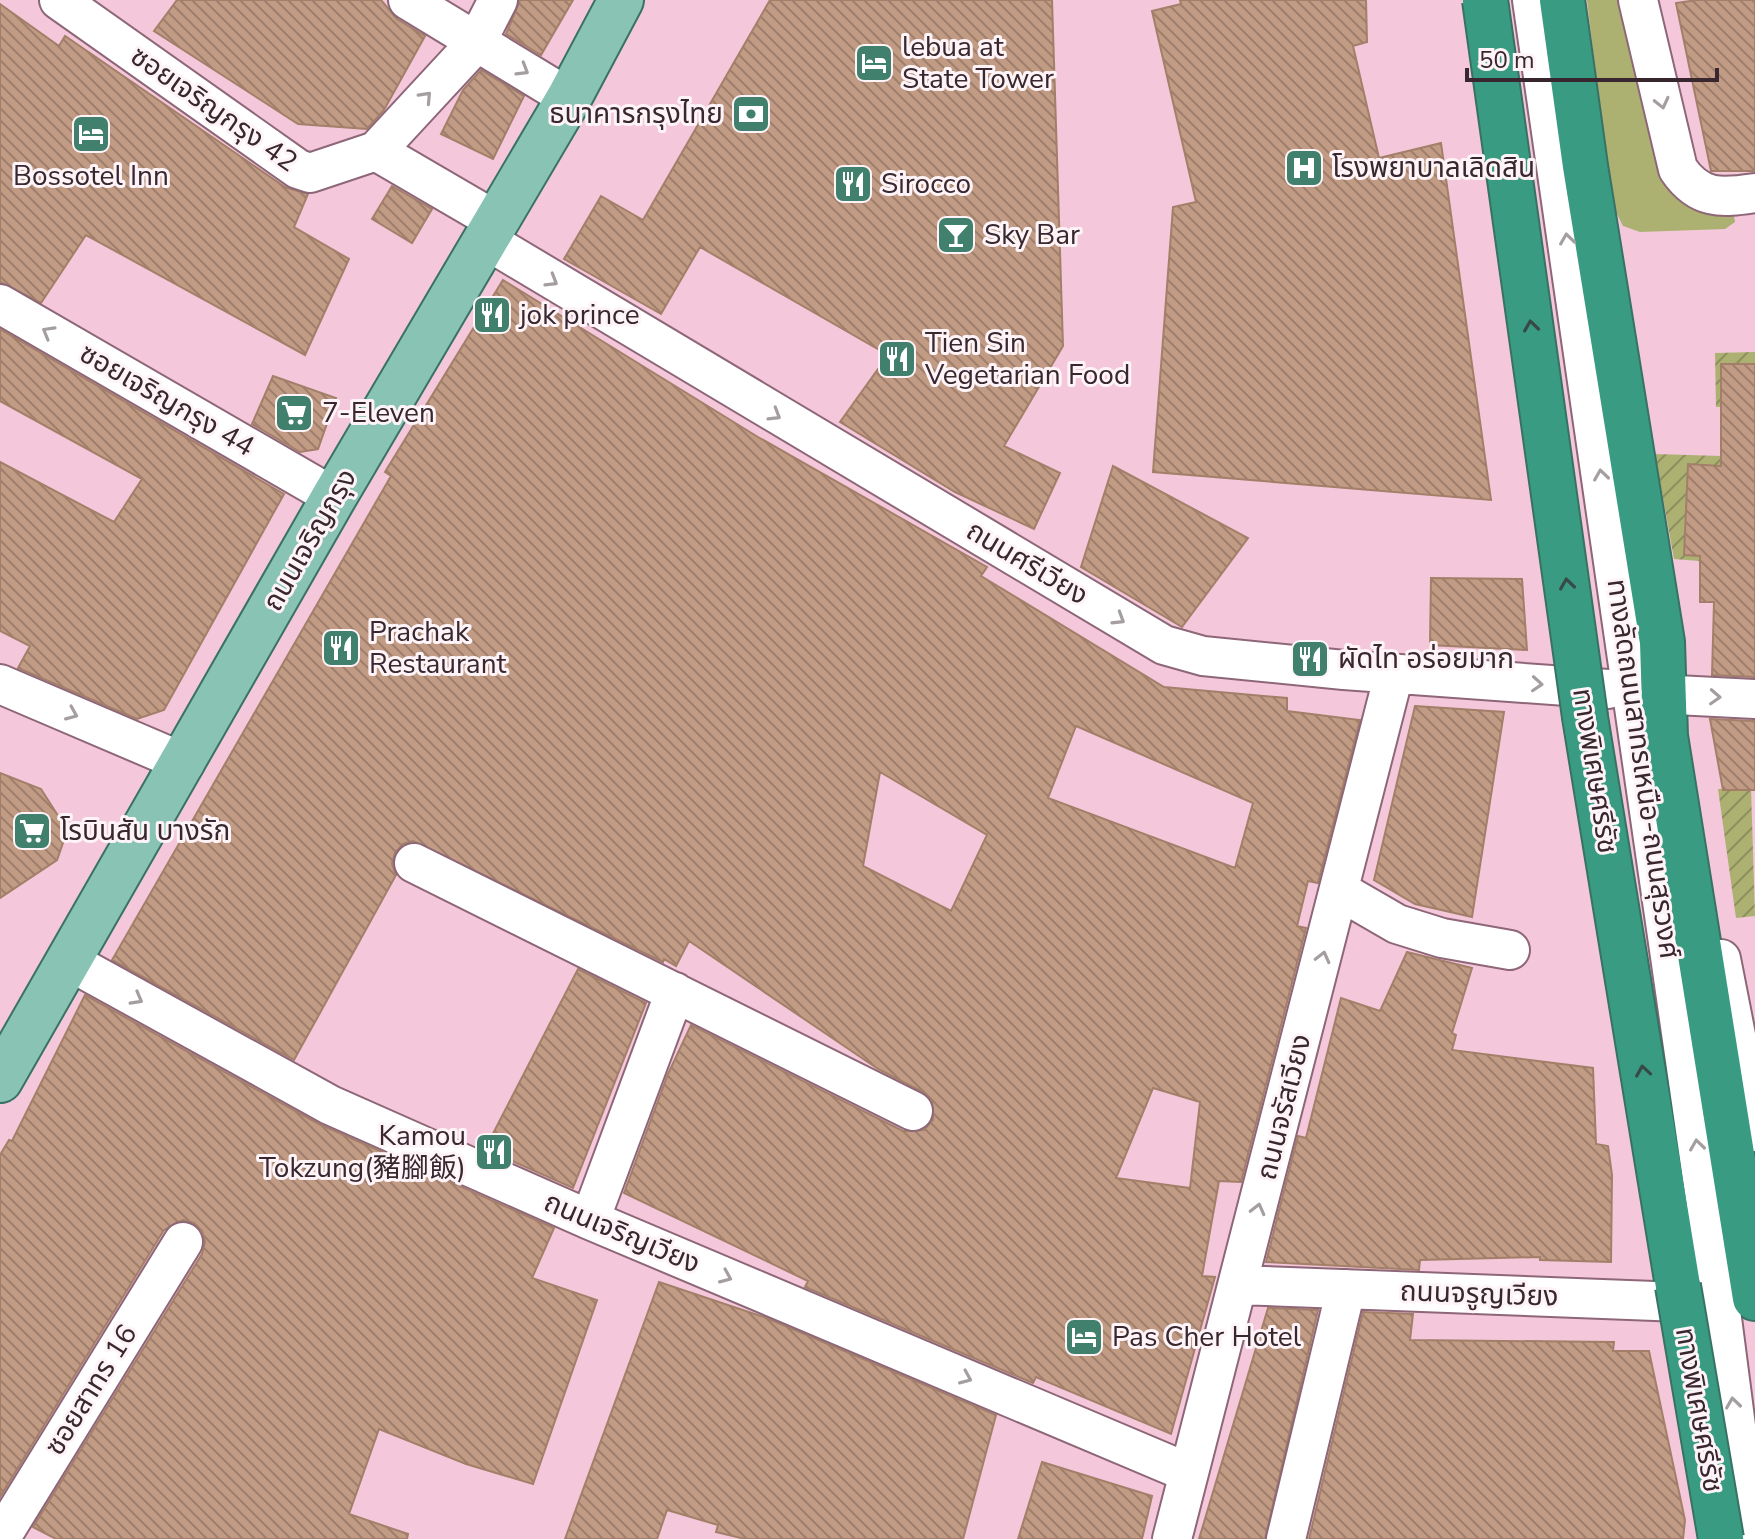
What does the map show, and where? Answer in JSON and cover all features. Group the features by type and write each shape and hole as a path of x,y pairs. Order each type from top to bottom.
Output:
{"highway":[{"name":"ทางพิเศษศรีรัช","path":"1485,0 1585,717 1721,1539"},
{"path":"1562,0 1585,166 1662,642 1665,736 1738,1300"}],"main road":[{"name":"ถนนเจริญกรุง","path":"0,1080 185,763 334,497 569,98 621,0"}],"street":[{"name":"ซอยเจริญกรุง 42","path":"59,0 304,172 376,151"},
{"path":"408,0 569,98"},
{"path":"376,151 476,43 498,0"},
{"name":"ทางลัดถนนสาทรเหนือ-ถนนสุรวงศ์","path":"1532,0 1631,691 1738,1300 1749,1484 1747,1539"},
{"name":"ทางลัดถนนสาทรเหนือ-ถนนสุรวงศ์","path":"1572,0 1689,792 1755,1132"},
{"path":"1638,0 1678,169 1690,187 1709,195 1755,193"},
{"name":"ถนนศรีเวียง","path":"376,151 491,230 1164,645 1203,656 1631,691"},
{"name":"ซอยเจริญกรุง 44","path":"0,304 334,497"},
{"name":"ถนนจรัสเวียง","path":"1172,1539 1394,674"},
{"path":"0,684 185,763"},
{"path":"1676,695 1755,699"},
{"path":"414,863 913,1111"},
{"path":"1340,891 1397,924 1442,938 1510,950"},
{"name":"ถนนเจริญเวียง","path":"69,961 330,1105 590,1220 1189,1473"},
{"path":"590,1220 675,992"},
{"name":"ซอยสาทร 16","path":"0,1539 183,1242"},
{"name":"ถนนจรูญเวียง","path":"1239,1285 1738,1300"},
{"path":"1286,1539 1346,1289"}],"green space":[{"path":"1587,0 1624,0 1630,50 1667,187 1704,206 1733,209 1735,222 1725,229 1640,232 1623,226 1616,212"},
{"path":"1755,352 1755,405 1716,407 1715,353"},
{"path":"1655,454 1755,457 1710,491 1699,561 1674,559"},
{"path":"1751,787 1755,916 1736,918 1718,789"}],"building":[{"path":"177,0 381,0 397,19 425,36 384,110 367,129 298,124 154,31"},
{"path":"520,0 573,0 541,55 506,34"},
{"path":"770,0 1052,0 1063,346 1004,446 1060,473 1034,529 955,492 840,422 888,355 700,247 661,314 564,259 601,196 643,220"},
{"path":"1180,0 1366,0 1367,42 1353,46 1379,158 1441,143 1491,500 1153,472 1173,207 1196,202 1152,11 1181,4"},
{"path":"1755,0 1755,171 1711,171 1676,3"},
{"path":"0,4 59,46 65,36 285,187 308,194 294,227 349,259 305,355 86,235 41,303 0,282"},
{"path":"481,70 524,96 493,159 441,134 463,90"},
{"path":"392,186 432,209 412,243 372,219"},
{"path":"503,280 758,437 987,567 981,576 1164,687 1287,698 1287,711 1360,720 1318,883 1308,881 1297,926 1306,928 1241,1182 1219,1181 1202,1276 1215,1277 1171,1434 1036,1377 1033,1383 805,1287 808,1281 624,1193 668,1074 691,1025 903,1131 924,1130 933,1120 932,1100 923,1092 878,1069 689,941 676,966 664,959 663,962 413,841 403,844 395,853 392,864 396,875 294,1060 112,960 391,476 385,472","holes":["1076,726 1253,803 1235,868 1048,798","880,772 987,835 951,911 863,866","1153,1088 1200,1102 1190,1188 1116,1178"]},
{"path":"0,329 284,494 164,710 137,719 18,668 30,646 0,631 0,462 114,522 142,479 0,401"},
{"path":"1721,364 1755,364 1755,677 1712,675 1714,602 1700,602 1700,556 1684,555 1688,464 1721,466"},
{"name":"7-Eleven","path":"273,376 336,398 318,449 300,452 252,424"},
{"path":"1113,466 1248,538 1182,627 1081,567"},
{"path":"1431,578 1522,579 1527,650 1430,645"},
{"path":"1415,706 1504,712 1472,917 1415,904 1374,880"},
{"path":"1710,719 1755,721 1755,790 1723,790"},
{"name":"โรบินสัน บางรัก","path":"0,773 41,789 64,825 65,837 57,860 0,898"},
{"path":"1407,952 1472,968 1452,1033 1456,1035 1452,1050 1593,1068 1596,1144 1608,1146 1612,1175 1611,1262 1540,1260 1540,1257 1420,1260 1419,1270 1266,1262 1298,1136 1306,1138 1341,998 1380,1011"},
{"path":"578,969 646,1003 573,1188 485,1149"},
{"path":"85,995 319,1124 554,1228 532,1278 597,1300 533,1484 466,1464 379,1429 349,1514 408,1534 407,1539 56,1539 33,1527 202,1254 205,1242 202,1231 194,1223 183,1220 164,1230 0,1497 0,1155 9,1140 12,1141"},
{"path":"659,1282 764,1317 996,1415 963,1539 745,1539 716,1532 718,1525 667,1510 657,1539 565,1539"},
{"path":"1268,1308 1318,1310 1265,1539 1199,1539"},
{"path":"1363,1312 1413,1314 1410,1340 1614,1342 1613,1351 1649,1351 1685,1520 1683,1539 1309,1539"},
{"path":"1042,1462 1152,1496 1142,1539 1018,1539"}],"place":[{"name":"lebua at State Tower","path":"874,63"},
{"name":"ธนาคารกรุงไทย","path":"751,114"},
{"name":"Bossotel Inn","path":"91,134"},
{"name":"โรงพยาบาลเลิดสิน","path":"1304,168"},
{"name":"Sirocco","path":"853,184"},
{"name":"Sky Bar","path":"956,235"},
{"name":"jok prince","path":"492,315"},
{"name":"Tien Sin Vegetarian Food","path":"897,359"},
{"name":"7-Eleven","path":"294,413"},
{"name":"Prachak Restaurant","path":"341,648"},
{"name":"ผัดไท อร่อยมาก","path":"1310,659"},
{"name":"โรบินสัน บางรัก","path":"32,831"},
{"name":"Kamou Tokzung(豬腳飯)","path":"494,1152"},
{"name":"Pas Cher Hotel","path":"1084,1337"}]}
